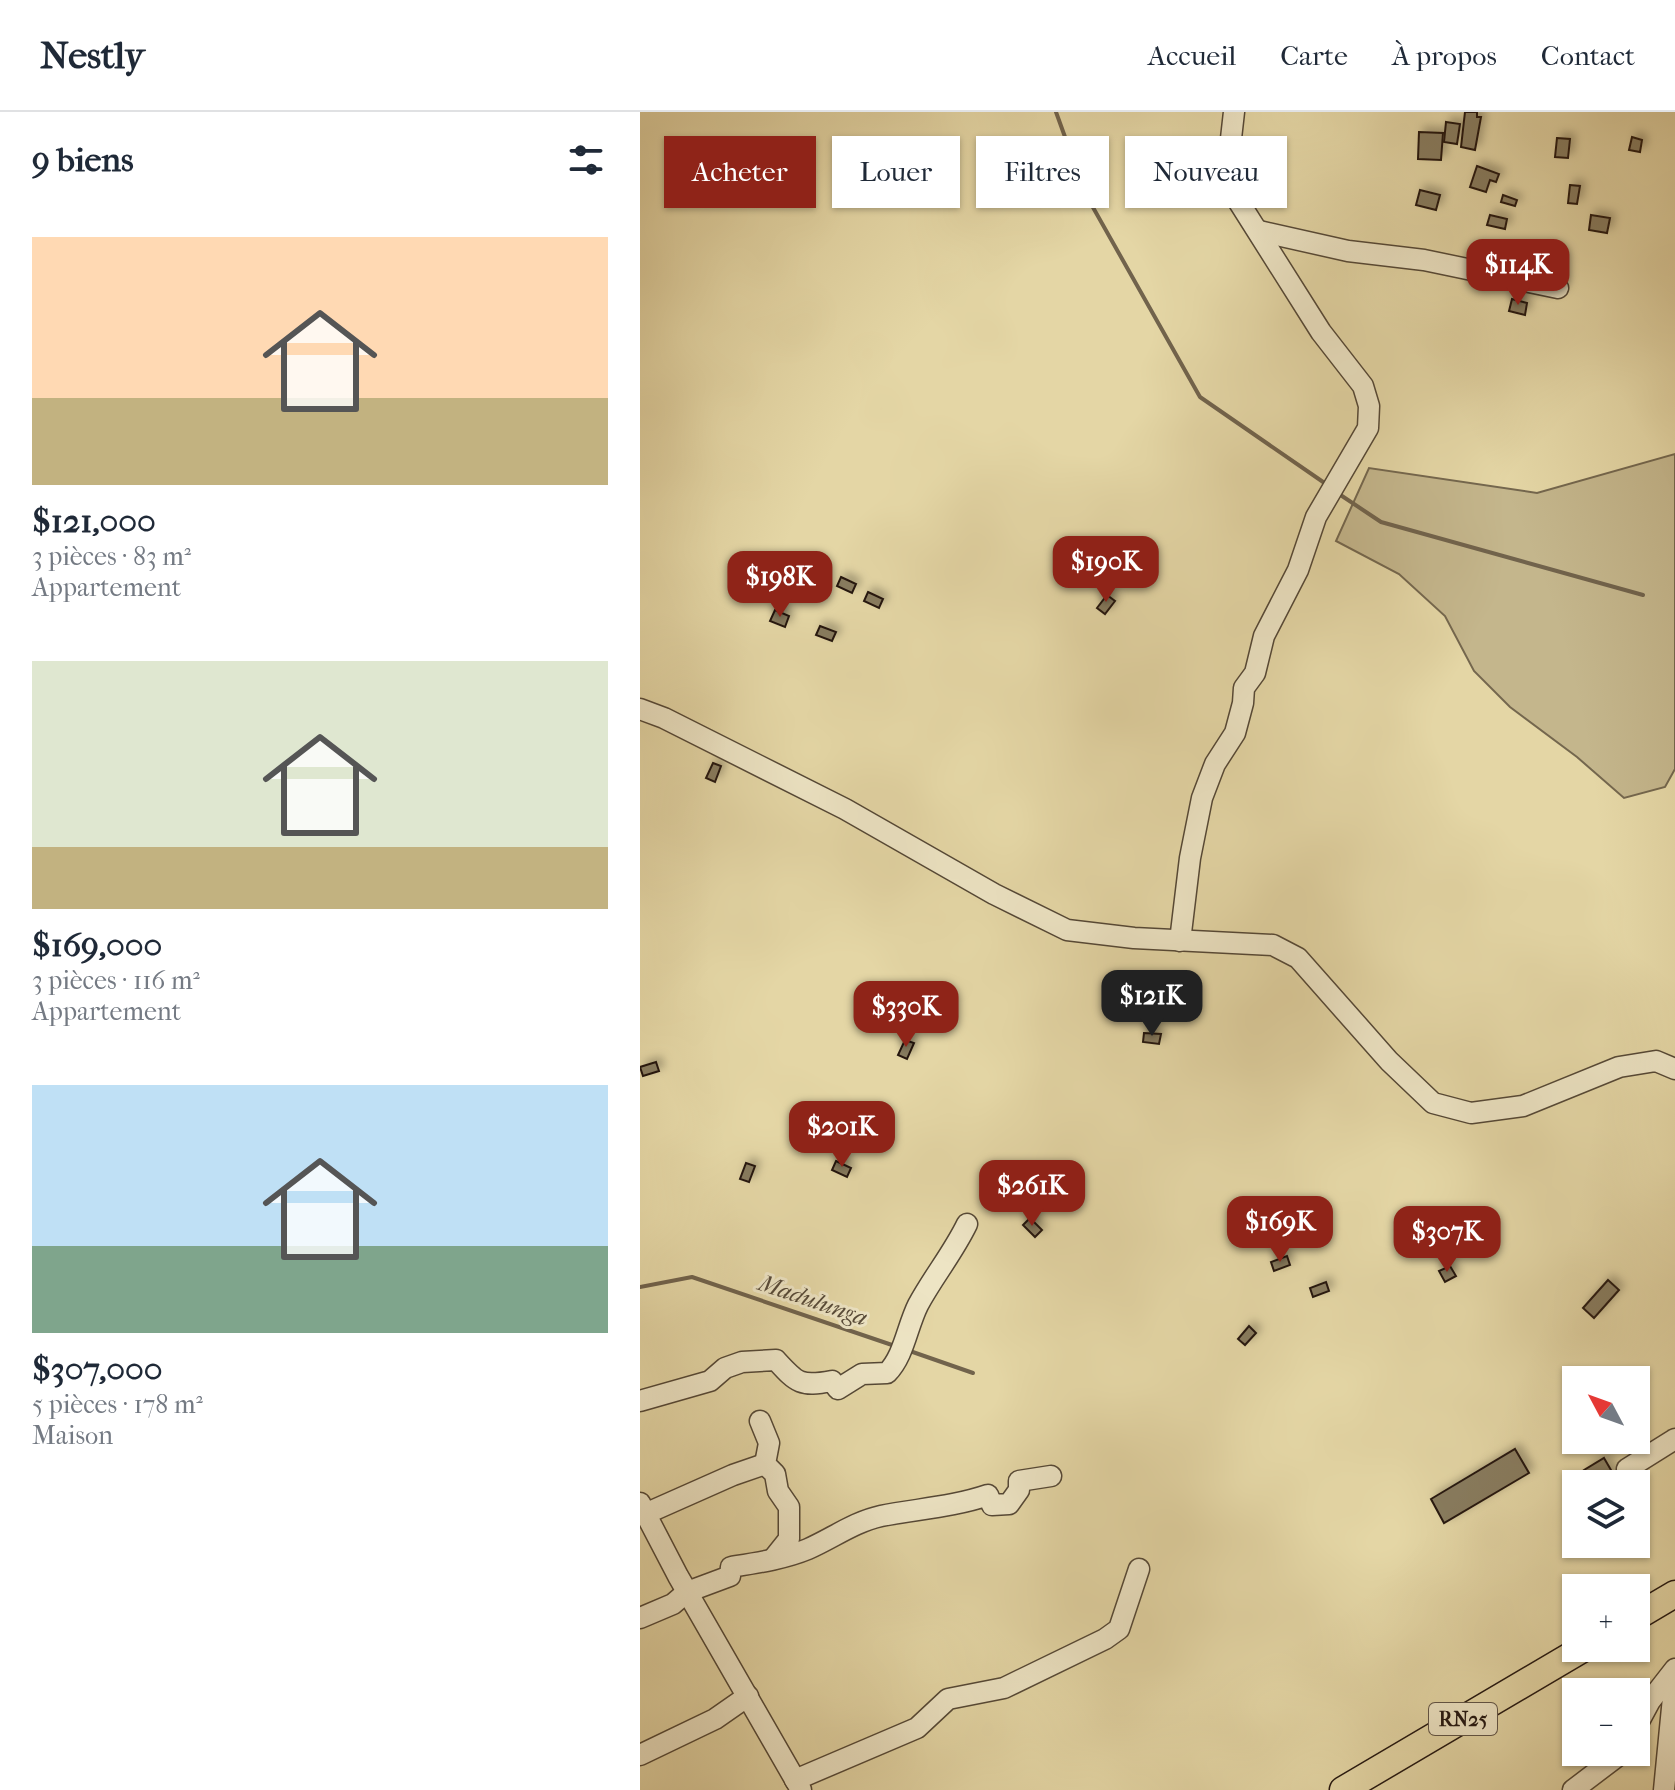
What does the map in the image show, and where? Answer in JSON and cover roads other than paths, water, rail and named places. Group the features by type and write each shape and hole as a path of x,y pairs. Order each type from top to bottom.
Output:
{"main road":[{"path":"1650,1609 1675,1594"},
{"name":"RN25","path":"1343,1790 1562,1661"}],"street":[{"path":"1180,941 1190,858 1202,798 1215,764 1235,733 1244,688 1255,673 1264,636 1298,570 1316,517 1368,428 1369,406 1363,386 1321,332 1230,188 1227,174 1234,112"},
{"path":"1259,231 1348,251 1424,260 1558,288"},
{"path":"640,709 664,718 845,809 994,894 1067,930 1180,941 1273,945 1298,958 1389,1061 1433,1103 1471,1113 1523,1106 1619,1067 1656,1061 1675,1069"},
{"path":"640,1401 710,1381 725,1368 742,1362 776,1360 795,1381 808,1386 832,1381 838,1389 862,1374 887,1373 898,1363 904,1337 918,1306 956,1248 967,1224"},
{"path":"760,1421 769,1443 765,1464"},
{"path":"1627,1469 1675,1439"},
{"path":"765,1464 642,1510 798,1785 917,1728 948,1699 1004,1688 1105,1639 1119,1629 1139,1569"},
{"path":"765,1464 775,1474 778,1491 789,1507 789,1539 773,1559"},
{"path":"640,1618 673,1604 687,1592 730,1576 731,1567 807,1549 852,1526 881,1516 962,1504 988,1495 992,1505 1009,1504 1019,1490 1019,1481 1051,1476"},
{"path":"1650,1701 1675,1669"},
{"path":"1664,1790 1675,1677"},
{"path":"640,1755 715,1719 748,1696"},
{"path":"1573,1790 1605,1766"}],"waterway":[{"path":"1056,112 1086,195 1200,397 1326,484"},
{"path":"1336,492 1381,522 1643,595"},
{"name":"Madulunga","path":"640,1287 692,1277 895,1346"},
{"name":"Madulunga","path":"907,1350 973,1373"}]}
